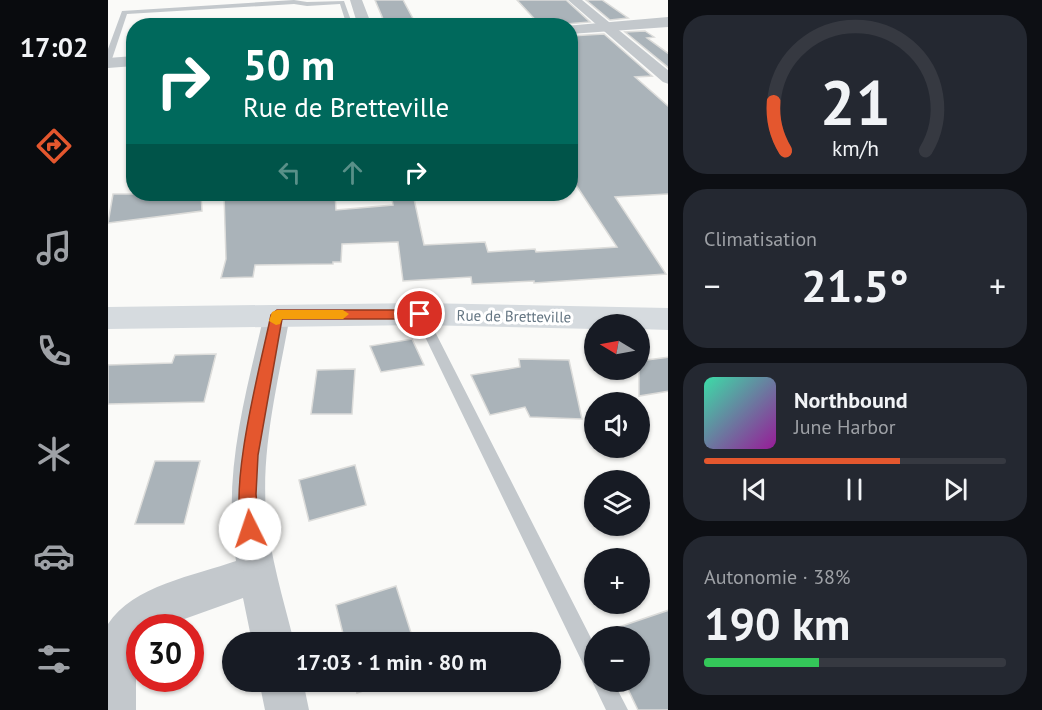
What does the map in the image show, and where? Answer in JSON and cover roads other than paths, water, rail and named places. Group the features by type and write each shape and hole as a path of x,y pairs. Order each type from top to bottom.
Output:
{"main road":[{"name":"Rue de Bretteville","path":"108,318 420,314 668,319"}],"street":[{"path":"356,0 362,18"},
{"path":"574,0 668,78"},
{"path":"578,29 668,22"},
{"path":"108,61 126,61"},
{"path":"271,632 249,517 250,455 277,315"},
{"path":"114,710 115,651 130,626 153,609 259,573"},
{"path":"283,692 287,710"}],"lane":[{"path":"108,61 124,12 294,2 307,4 342,2 347,18"},
{"path":"420,314 584,645"},
{"path":"608,692 617,710"}]}
